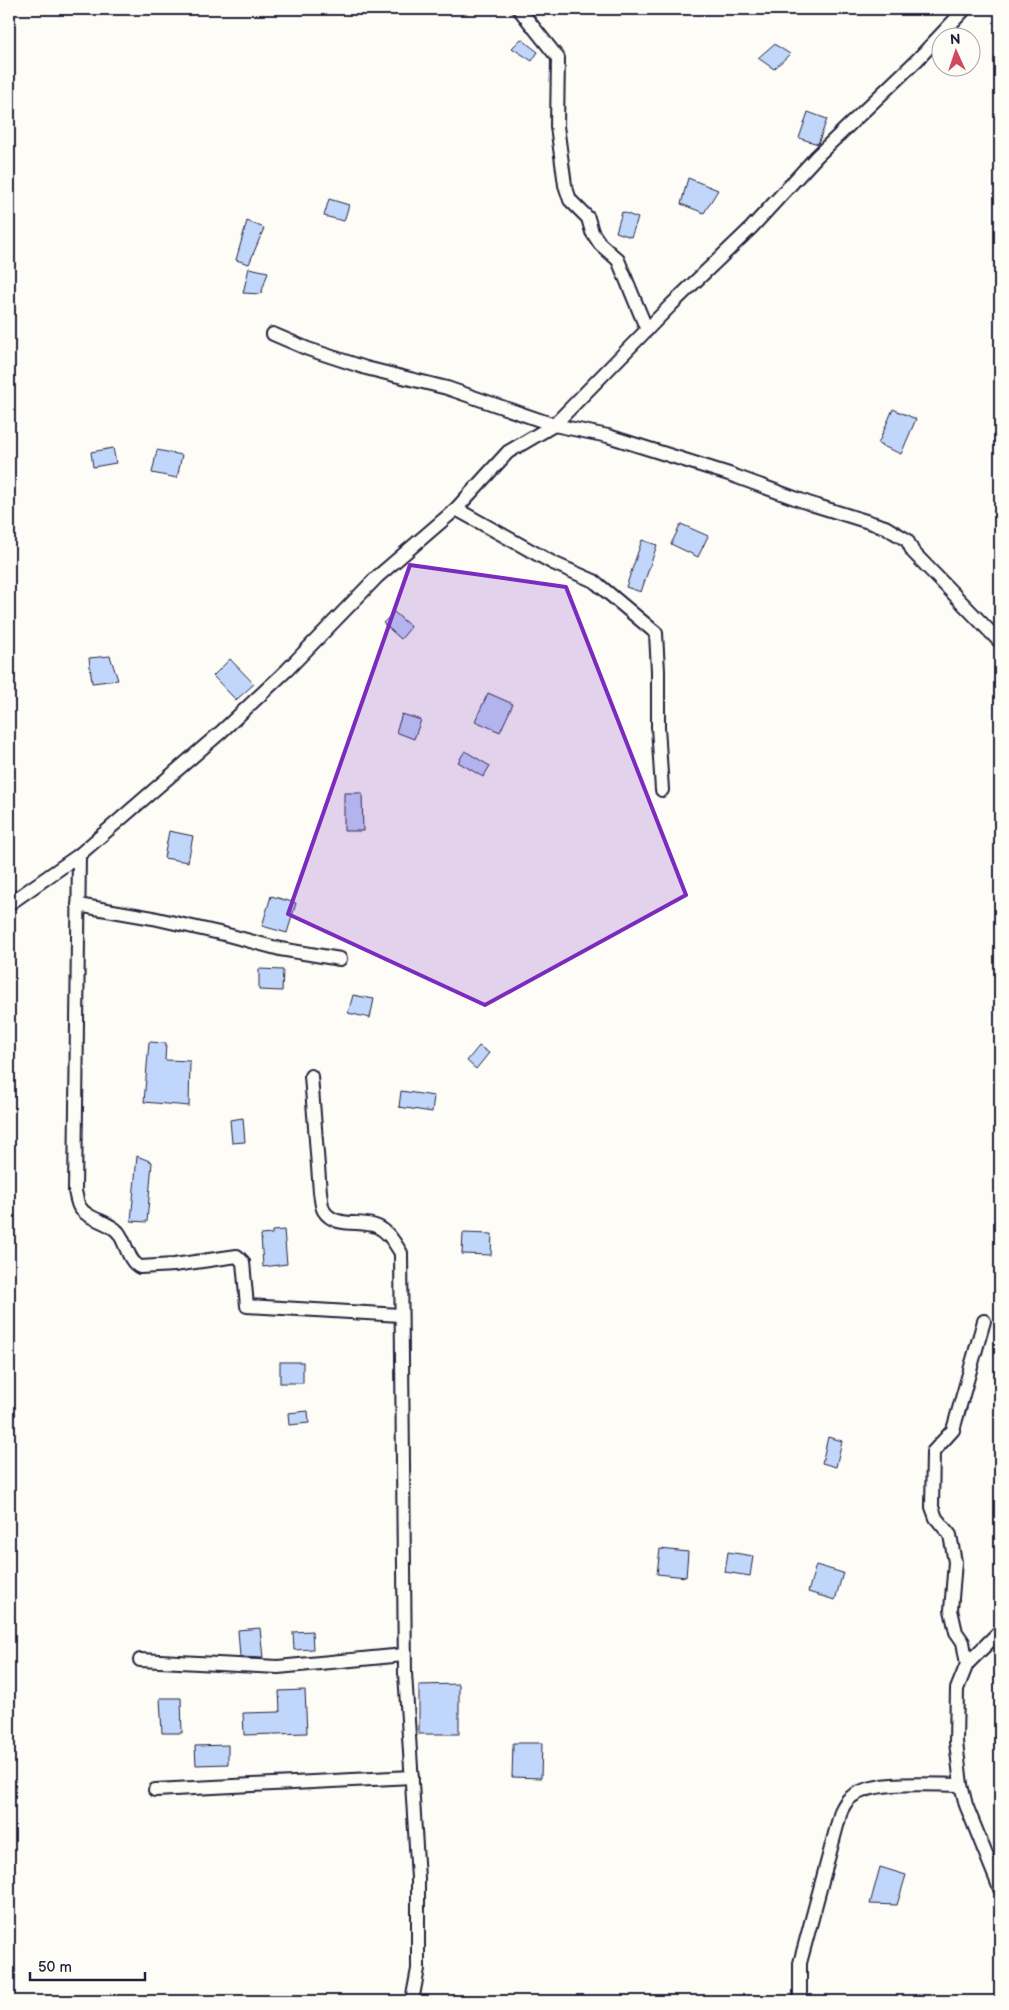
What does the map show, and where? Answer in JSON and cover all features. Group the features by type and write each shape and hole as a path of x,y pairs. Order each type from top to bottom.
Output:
{"street":[{"path":"519,9 558,58 557,126 565,185 570,200 588,218 592,232 600,244 618,260 647,330"},
{"path":"9,904 79,855 221,732 287,670 377,577 456,509 508,452 554,425 751,228 817,156 917,60 965,9"},
{"path":"273,334 366,368 447,388 554,425 608,436 729,474 811,504 885,527 908,540 913,552 1000,642"},
{"path":"456,509 553,563 594,581 656,633 658,727 662,790"},
{"path":"79,855 75,1191 79,1206 91,1217 107,1223 117,1231 126,1243 131,1260 140,1267 174,1265 237,1256 243,1262 248,1306 400,1315"},
{"path":"78,905 153,918 280,949 340,959"},
{"path":"311,1076 320,1192 324,1210 332,1218 340,1221 378,1226 390,1236 401,1253 404,1655 418,1878 418,1969 412,2001"},
{"path":"967,1664 963,1642 956,1632 951,1610 955,1562 950,1535 936,1518 932,1507 933,1452 953,1430 984,1321"},
{"path":"1000,1632 967,1664 957,1689 956,1742 960,1785 966,1805 1000,1889"},
{"path":"140,1660 278,1667 404,1655"},
{"path":"155,1790 412,1777"},
{"path":"800,2001 800,1964 841,1811 849,1798 866,1790 894,1785 960,1785"}],"highlighted area":[{"path":"410,565 566,587 686,895 485,1005 288,914"}],"building":[{"path":"521,39 538,52 532,61 512,48"},
{"path":"774,44 790,54 774,69 758,58"},
{"path":"808,112 827,119 818,144 799,138"},
{"path":"688,178 718,190 704,213 681,204"},
{"path":"329,199 349,205 344,221 324,216"},
{"path":"622,212 638,218 631,237 616,232"},
{"path":"247,221 264,228 249,264 236,260"},
{"path":"249,268 268,272 261,294 243,293"},
{"path":"893,409 916,419 901,454 878,444"},
{"path":"113,448 116,463 93,467 91,452"},
{"path":"157,450 182,455 177,478 152,473"},
{"path":"681,524 708,536 698,557 671,544"},
{"path":"642,540 657,545 641,592 626,587"},
{"path":"394,612 411,627 401,639 383,623"},
{"path":"110,656 118,680 92,683 89,658"},
{"path":"230,659 254,684 236,700 213,676"},
{"path":"488,693 513,704 500,732 475,721"},
{"path":"402,714 421,720 414,739 396,732"},
{"path":"465,751 490,766 483,777 458,762"},
{"path":"344,793 362,793 363,831 344,831"},
{"path":"169,831 193,836 188,862 164,858"},
{"path":"271,896 296,903 287,933 262,926"},
{"path":"259,969 283,970 282,991 259,990"},
{"path":"353,995 374,999 370,1018 348,1013"},
{"path":"149,1042 166,1043 165,1060 190,1061 189,1106 144,1102"},
{"path":"479,1046 489,1053 476,1069 467,1061"},
{"path":"401,1091 434,1096 432,1112 399,1107"},
{"path":"243,1118 245,1142 232,1143 230,1120"},
{"path":"137,1156 152,1162 147,1222 131,1221"},
{"path":"284,1230 287,1264 263,1267 261,1235 272,1234 272,1231"},
{"path":"463,1233 492,1234 491,1255 462,1254"},
{"path":"280,1362 303,1362 303,1383 280,1383"},
{"path":"308,1411 309,1423 289,1425 288,1413"},
{"path":"828,1437 842,1441 836,1467 822,1463"},
{"path":"660,1549 688,1552 686,1577 657,1574"},
{"path":"728,1552 753,1556 750,1576 725,1572"},
{"path":"816,1565 843,1573 835,1600 808,1592"},
{"path":"260,1628 263,1658 240,1657 238,1630"},
{"path":"312,1631 313,1649 294,1650 293,1632"},
{"path":"459,1684 459,1734 419,1734 419,1685"},
{"path":"305,1690 307,1733 244,1735 243,1713 280,1712 279,1691"},
{"path":"160,1698 181,1698 182,1733 162,1733"},
{"path":"513,1743 542,1743 541,1778 512,1777"},
{"path":"228,1745 228,1764 196,1765 195,1746"},
{"path":"880,1867 906,1875 897,1905 870,1904"}]}
